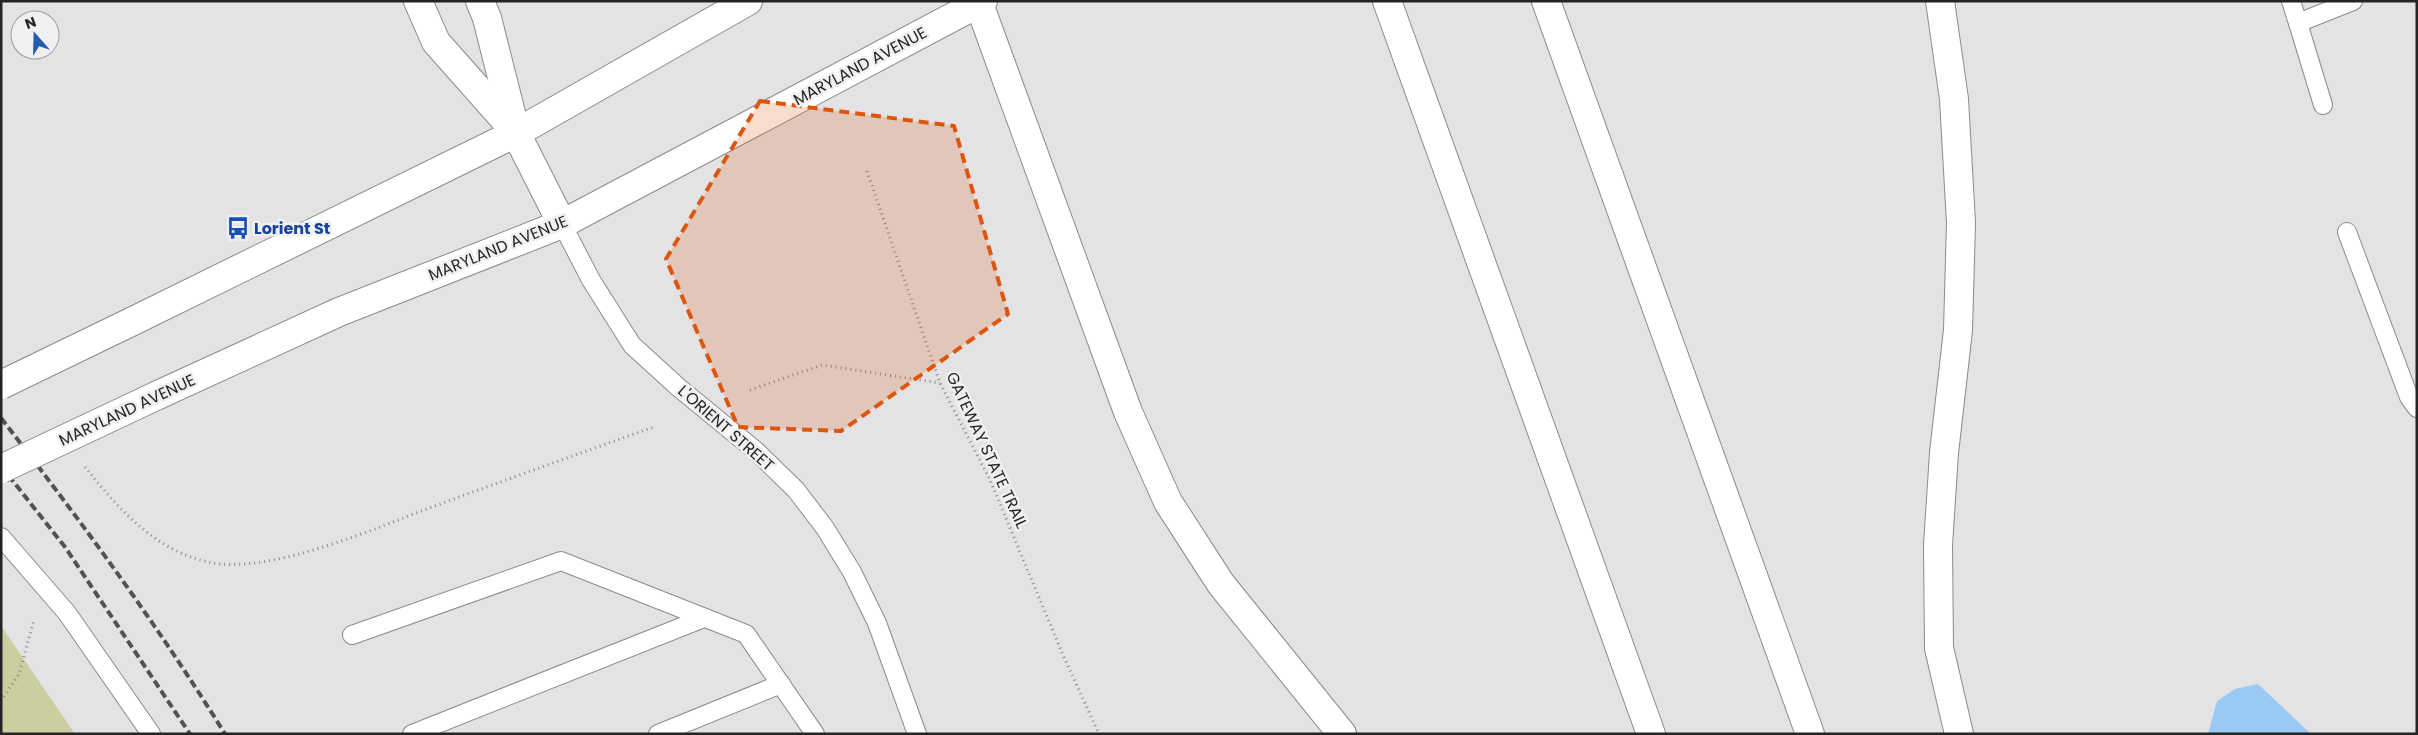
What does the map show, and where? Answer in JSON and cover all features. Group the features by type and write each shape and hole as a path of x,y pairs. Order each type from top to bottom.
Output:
{"main road":[{"name":"L'ORIENT STREET","path":"418,1 436,42 516,133"},
{"name":"L'ORIENT STREET","path":"480,1 487,18 516,133 562,224"},
{"path":"1,385 516,133 748,1"},
{"path":"1387,1 1651,734"},
{"path":"1546,1 1810,734"},
{"path":"1940,1 1954,99 1961,223 1958,330 1944,453 1938,545 1939,648 1959,734"},
{"path":"980,2 1128,412 1168,502 1220,584 1342,734"},
{"name":"MARYLAND AVENUE","path":"1,469 339,312 562,224 980,2"}],"lane":[{"path":"2291,1 2323,105"},
{"path":"2298,23 2353,1"},
{"name":"L'ORIENT STREET","path":"562,224 591,280 632,345 678,387 756,451 796,490 825,528 852,572 877,623 917,734"},
{"path":"2347,232 2409,397 2417,408"},
{"path":"1,537 66,613 151,734"},
{"path":"352,635 561,561 746,634 815,734"},
{"path":"412,734 704,618"},
{"path":"658,734 781,684"}],"path":[{"name":"GATEWAY STATE TRAIL","path":"867,171 940,383 990,480 1063,655 1099,734"},
{"path":"750,390 822,365 940,383"},
{"path":"82,462 124,513 150,536 178,553 208,563 241,566 280,559 336,542 654,427"},
{"path":"1,701 20,674 29,634 46,589"}],"highlighted area":[{"path":"760,101 954,126 1008,314 841,431 738,427 666,259"}],"green space":[{"path":"1,626 75,734 1,734"}],"water":[{"path":"2258,684 2311,734 2208,734 2217,701 2235,689"}],"railway":[{"path":"1,418 117,573 225,734"},
{"path":"1,466 65,547 190,734"}],"place":[{"name":"Lorient St","path":"238,228"}]}
